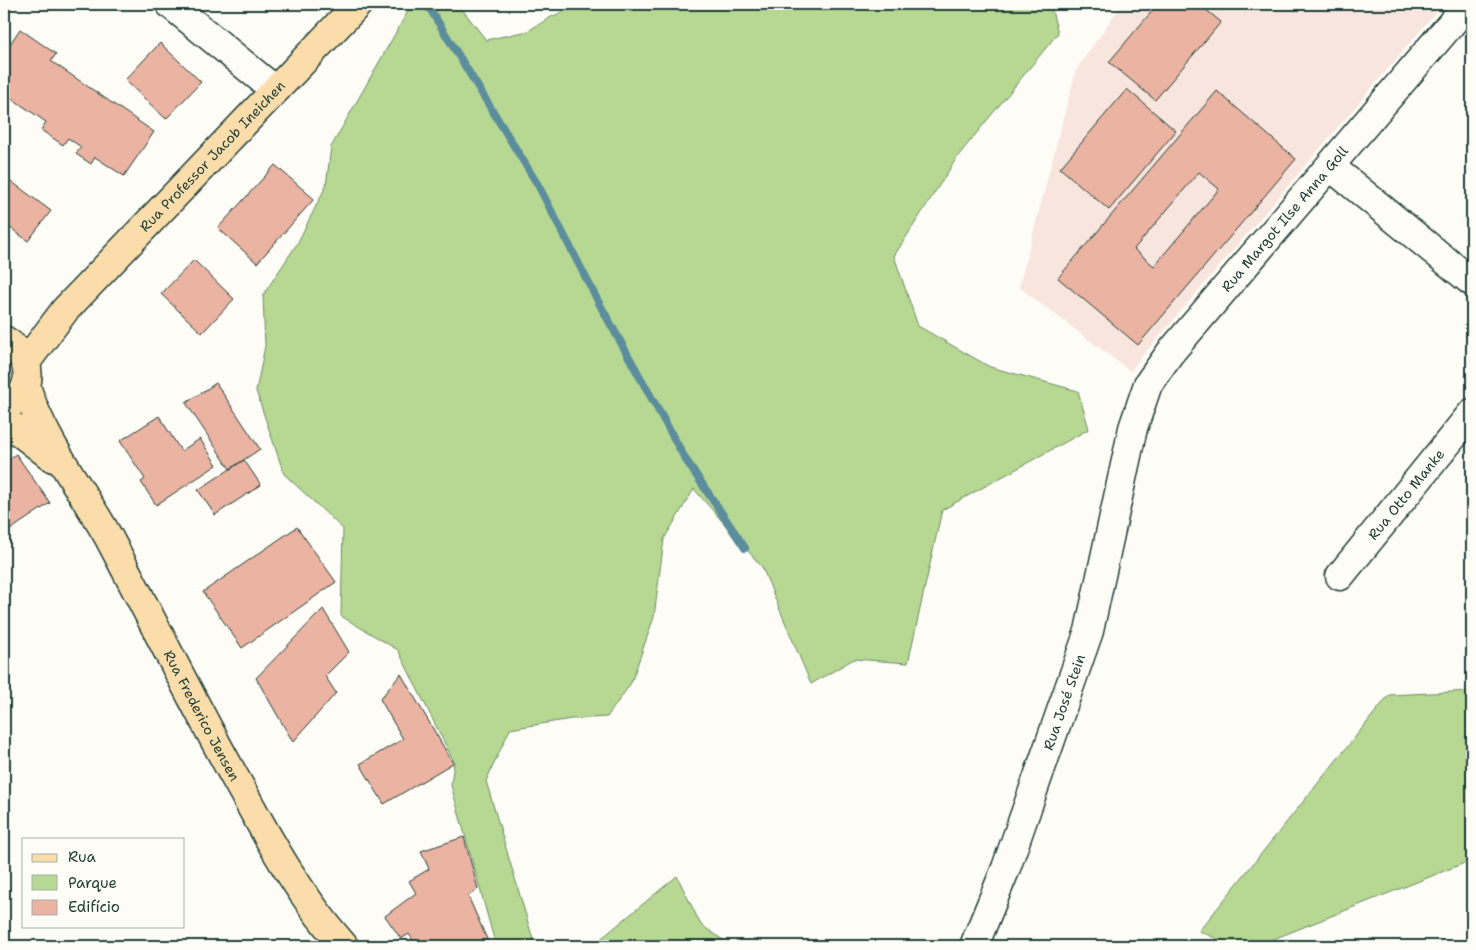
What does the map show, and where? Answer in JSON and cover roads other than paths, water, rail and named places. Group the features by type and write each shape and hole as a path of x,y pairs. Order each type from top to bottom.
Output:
{"main road":[{"name":"Rua Professor Jacob Ineichen","path":"4,408 21,396 26,374 65,310 358,4"},
{"name":"Rua Professor Jacob Ineichen","path":"4,340 65,310"},
{"path":"4,340 21,352 26,374"},
{"name":"Rua Frederico Jensen","path":"26,374 39,422 108,537 277,854 344,946"},
{"name":"Rua Frederico Jensen","path":"4,420 72,476"}],"street":[{"path":"170,4 275,90"},
{"name":"Rua Margot Ilse Anna Goll","path":"1128,450 1148,384 1170,353 1331,167 1468,4"},
{"path":"1331,167 1472,282"},
{"name":"Rua Otto Manke","path":"1340,576 1472,413"},
{"name":"Rua José Stein","path":"974,946 1006,868 1089,631 1128,450"}],"waterway":[{"path":"427,4 538,185 599,303 686,460 745,548"}]}
